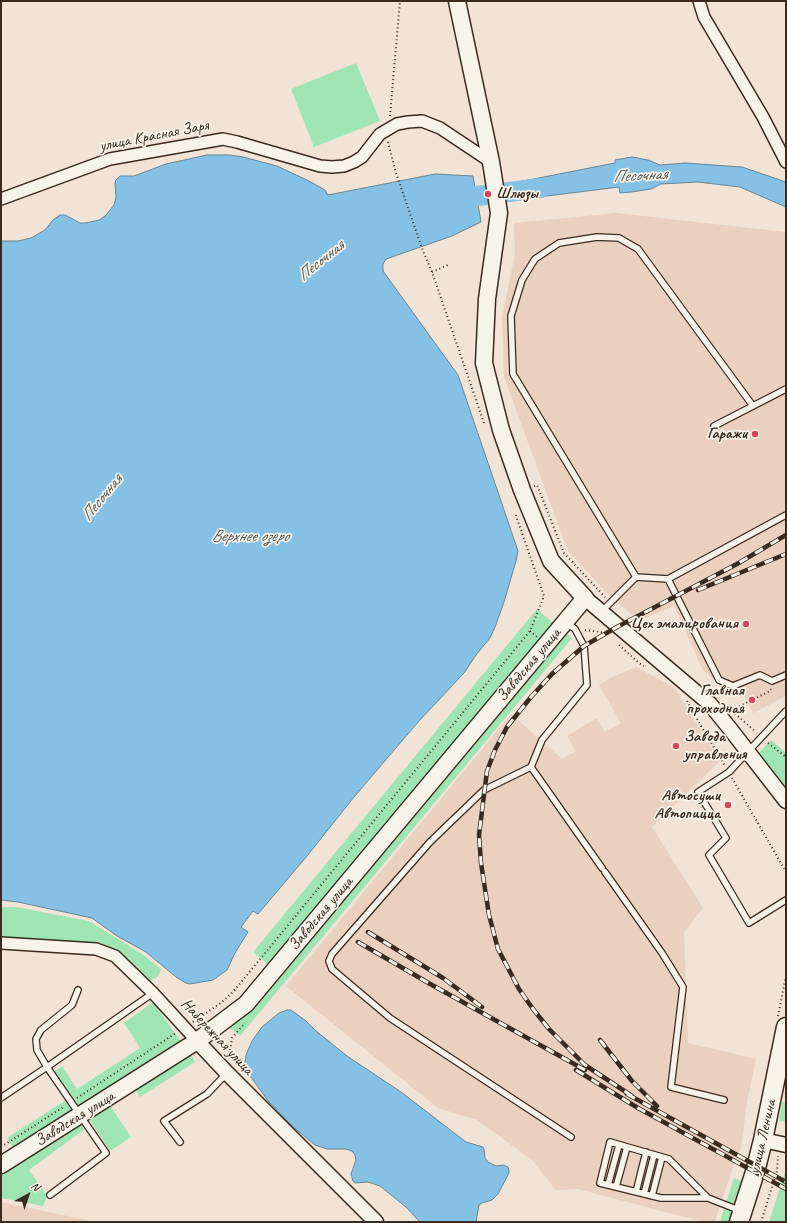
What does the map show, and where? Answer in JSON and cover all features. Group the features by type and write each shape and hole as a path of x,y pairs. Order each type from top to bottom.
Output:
{"main road":[{"path":"457,1 492,169 499,213 487,299 484,363 501,430 522,490 551,561 585,598"},
{"name":"Заводская улица","path":"1,1166 197,1042 246,1004 585,598"},
{"name":"улица Ленина","path":"741,1217 763,1140 786,1027"}],"street":[{"path":"699,1 704,17 763,117 786,162"},
{"path":"388,130 397,124 422,121 440,128 492,169"},
{"name":"улица Красная Заря","path":"1,199 110,159 223,139 320,166 344,166 362,157 380,134 388,130"},
{"path":"585,598 710,704 786,801"},
{"name":"Набережная улица","path":"1,943 96,949 115,956 153,993 227,1073 376,1222"},
{"path":"763,1140 786,1145"}],"lane":[{"path":"636,577 513,374 512,316 522,280 535,259 559,243 597,236 619,238 638,249 753,406"},
{"path":"714,426 786,389"},
{"path":"636,577 668,580 786,515"},
{"path":"601,612 636,577"},
{"path":"668,580 719,680 733,686 760,675 772,681 786,675"},
{"path":"566,621 575,629 584,646 587,685 542,740 531,767 484,790 430,842 332,954 329,961 332,969 390,1018 571,1137"},
{"path":"786,711 729,772 698,792 726,838 709,855 749,923 786,900"},
{"path":"531,767 662,953 683,987 671,1087 724,1100"},
{"path":"50,1195 106,1153 37,1050 36,1039 41,1030 72,1005 78,990"},
{"path":"1,1098 153,993"},
{"path":"180,1142 164,1121 207,1094 227,1073"},
{"path":"708,1198 661,1198 600,1183 610,1142 669,1159 708,1198 741,1217"},
{"path":"608,1185 619,1145"},
{"path":"616,1187 627,1147"},
{"path":"636,1192 646,1152"},
{"path":"644,1194 654,1155"},
{"path":"652,1196 662,1157"}],"path":[{"path":"400,1 387,144 423,251 432,272 486,428"},
{"path":"432,272 448,265"},
{"path":"522,490 537,485 564,553 605,598"},
{"path":"1,1148 218,1005 233,992 530,631 544,596 514,508"},
{"path":"732,710 770,691 772,681"},
{"path":"692,716 694,714 786,872"},
{"path":"760,1222 777,1171"}],"shaded area":[{"path":"616,213 786,232 786,696 753,713 742,690 731,694 703,670 674,606 639,621 607,593 568,551 504,377 502,317 515,254 514,223"},
{"path":"636,667 674,687 717,757 718,756 721,760 652,827 703,908 684,932 688,1043 756,1059 747,1102 741,1147 715,1222 704,1222 578,1189 556,1190 532,1160 477,1120 438,1108 286,986 511,714 562,759 576,751 567,736 597,718 605,732 621,723 599,685 610,678"},
{"path":"1,1202 96,1222 1,1222"}],"green space":[{"path":"356,63 380,121 314,147 291,89"},
{"path":"537,609 553,623 269,965 253,952"},
{"path":"563,630 572,638 240,1036 230,1028"},
{"path":"771,740 786,753 786,789 758,754"},
{"path":"1,907 16,907 89,921 145,956 161,969 158,976 150,981 117,952 97,945 1,937"},
{"path":"153,1002 182,1043 80,1108 55,1071 62,1066 77,1089 140,1048 124,1023"},
{"path":"190,1053 195,1062 140,1097 135,1088"},
{"path":"66,1100 73,1112 14,1150 7,1138"},
{"path":"782,1102 786,1103 786,1122 779,1121"},
{"path":"109,1104 131,1137 110,1151 88,1117"},
{"path":"79,1120 85,1129 29,1170 47,1195 43,1206 1,1198 1,1172"},
{"path":"786,1169 786,1222 769,1222"},
{"path":"734,1178 744,1182 732,1222 720,1222"}],"water":[{"name":"Верхнее озеро","path":"207,155 230,155 243,157 277,166 325,190 328,195 435,174 473,176 481,222 452,236 386,259 383,264 383,271 458,375 518,551 504,602 495,627 490,638 464,673 419,721 354,797 258,914 253,911 241,927 248,932 235,953 227,970 213,980 190,984 176,977 146,952 117,936 92,918 18,902 1,900 1,241 18,241 31,238 45,230 53,220 60,215 65,215 80,223 99,220 105,216 114,205 116,198 115,183 120,176 134,176 166,164"},
{"path":"632,157 648,160 660,165 685,163 742,167 786,182 786,207 740,187 698,182 661,184 651,189 631,192 620,193 619,187 515,200 513,183 615,163 615,160"},
{"path":"291,1010 306,1021 347,1056 401,1092 466,1142 483,1147 485,1158 488,1162 496,1166 504,1165 508,1167 509,1173 498,1194 492,1200 479,1205 476,1222 420,1222 406,1207 380,1186 368,1182 355,1183 353,1181 351,1174 356,1160 352,1151 346,1149 327,1149 315,1145 291,1125 269,1102 248,1073 245,1063 246,1055 252,1041 262,1027 279,1013"}],"waterway":[{"name":"Песочная","path":"451,204 477,196 541,188"}],"railway":[{"path":"632,1096 585,1065 549,1029 519,989 498,949 489,915 481,863 479,835 487,771 495,750 507,727 552,674 584,646 737,564 786,535"},
{"path":"698,590 786,554"},
{"path":"368,932 443,978 482,1007"},
{"path":"358,942 585,1070"},
{"path":"600,1040 632,1081 657,1106"},
{"path":"576,1070 638,1108 786,1189"},
{"path":"627,1094 786,1182"}],"place":[{"name":"Шлюзы","path":"488,194"},
{"name":"Гаражи","path":"755,434"},
{"name":"Цех эмалирования","path":"746,624"},
{"name":"Главная проходная","path":"752,700"},
{"name":"Завода управления","path":"676,746"},
{"name":"Автосуши Автопицца","path":"728,805"}]}
